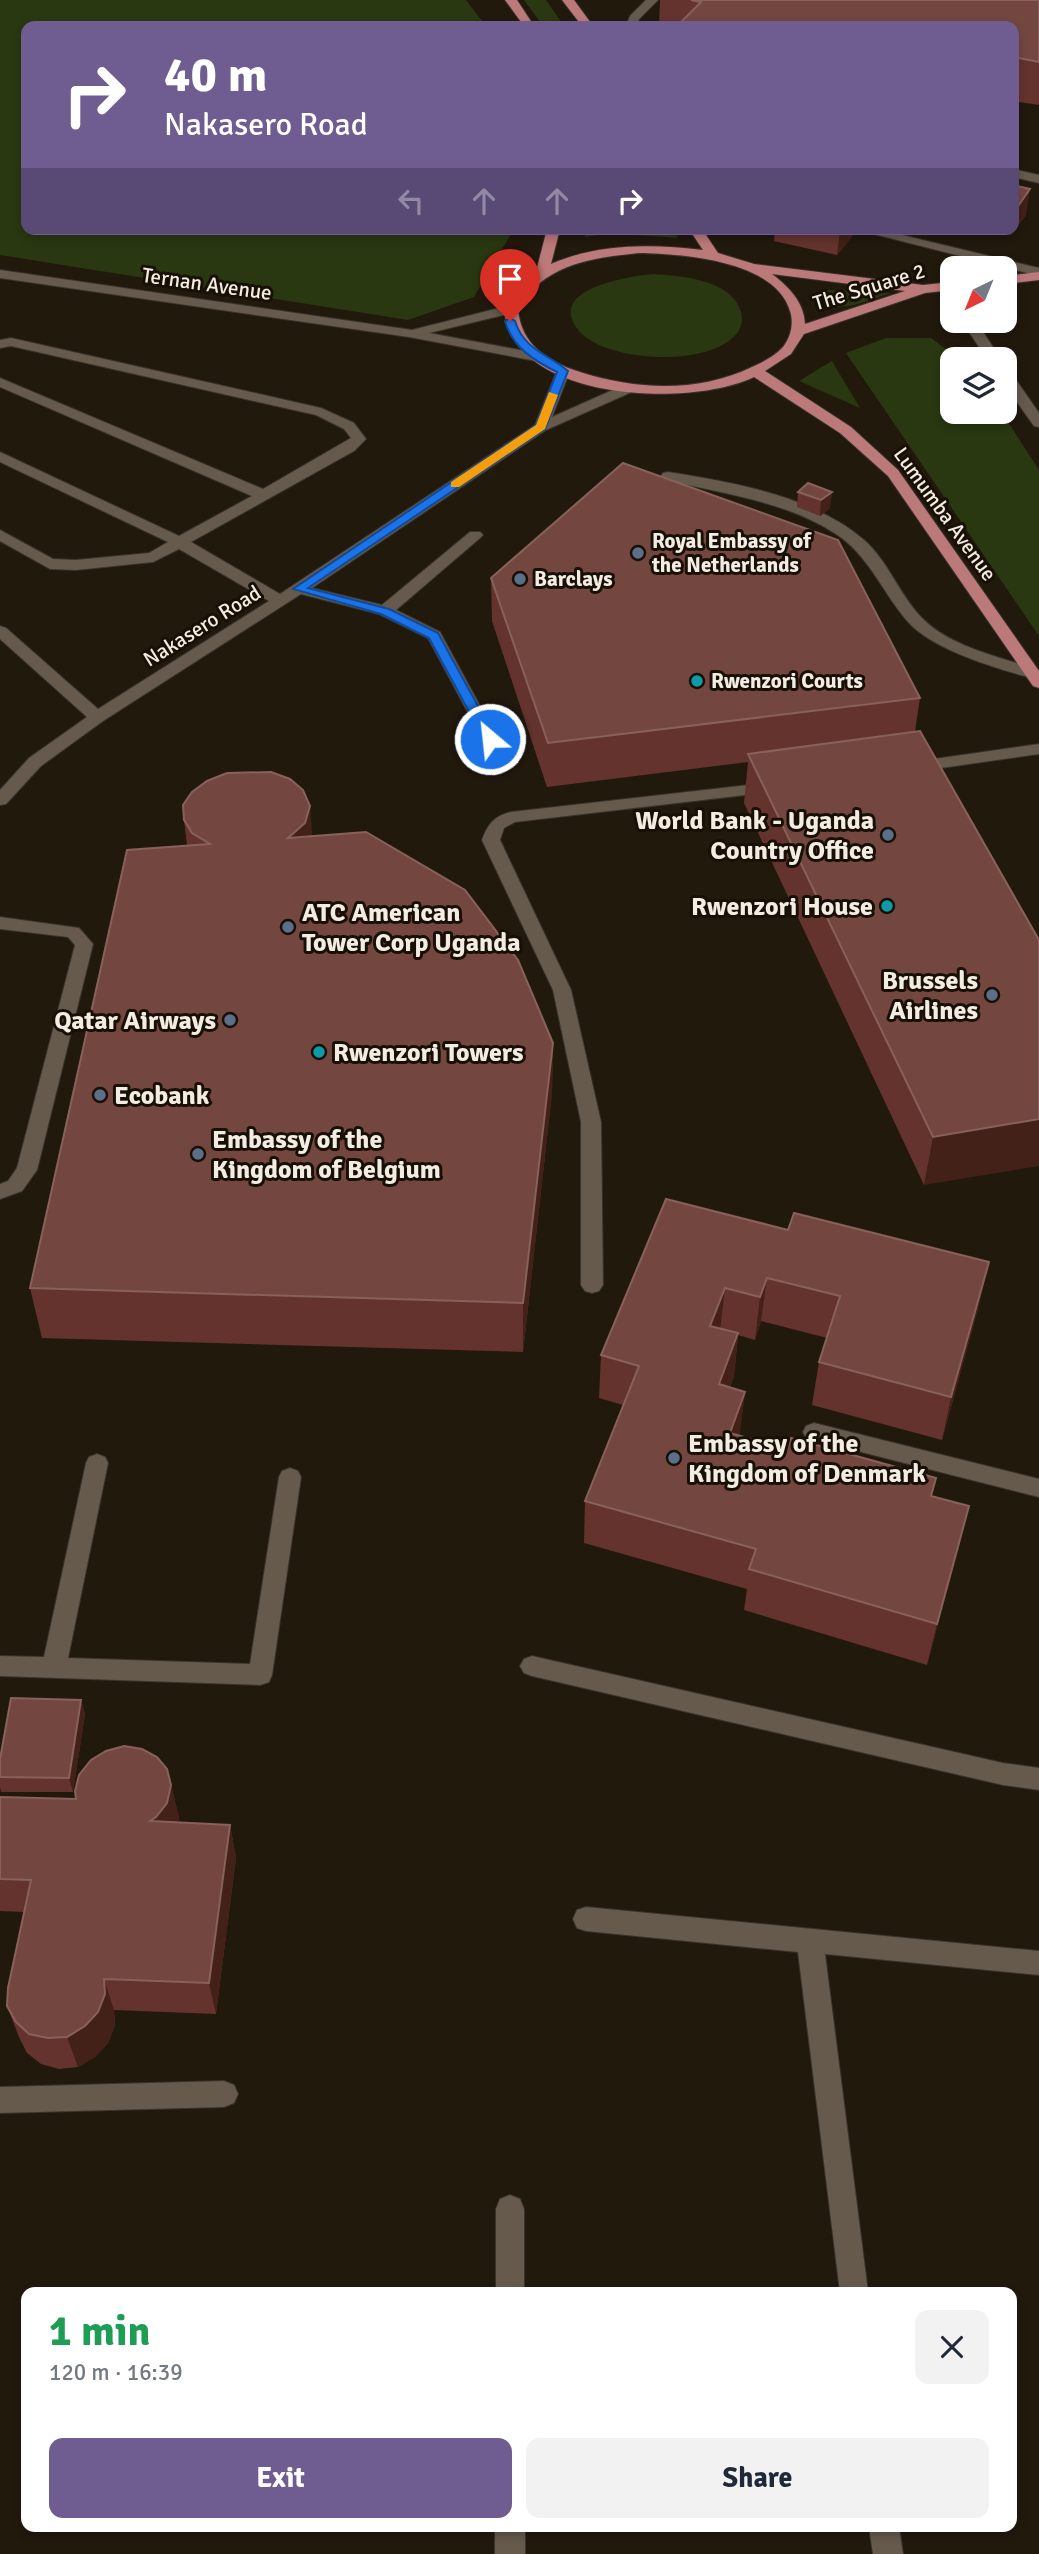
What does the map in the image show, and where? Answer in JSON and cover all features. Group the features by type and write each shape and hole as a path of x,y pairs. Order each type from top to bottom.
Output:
{"main road":[{"path":"511,0 526,21"},
{"path":"568,0 583,21"},
{"path":"542,272 553,235"},
{"path":"699,235 713,256"},
{"path":"677,250 713,256 747,267 771,280 789,296 799,313 798,331 791,346 776,360 756,372 725,382 688,388 629,388 593,382 536,357 514,333 510,309 527,283 542,272 570,260 603,252 677,250"},
{"path":"747,267 923,289"},
{"path":"1017,278 1039,274"},
{"name":"The Square 2","path":"798,331 923,289 940,290"},
{"name":"Lumumba Avenue","path":"756,372 836,422 878,457 893,474 1036,678"}],"street":[{"path":"633,21 652,0"},
{"path":"1019,174 1039,179"},
{"path":"884,235 1039,274"},
{"name":"Ternan Avenue","path":"0,274 409,333 536,357"},
{"name":"Ternan Avenue","path":"409,333 510,309"},
{"path":"0,344 11,342 320,412 349,426 359,439 349,448 266,496 153,556 76,565 50,564 0,535"},
{"path":"541,427 563,371"},
{"path":"0,382 266,496"},
{"name":"Nakasero Road","path":"0,800 21,776 53,748 97,717 299,589 541,427 629,388"},
{"path":"1017,392 1039,424"},
{"path":"0,456 181,543 280,601"},
{"path":"668,476 724,485 836,527 859,544 918,623 960,646 1036,678"},
{"path":"385,611 475,535"},
{"path":"299,589 385,611 434,635 490,739"},
{"path":"0,631 97,717"},
{"path":"888,771 1039,749"},
{"path":"0,782 21,776"},
{"path":"592,1285 591,1122 562,990 491,841 496,825 511,817 792,785"},
{"path":"0,923 73,932 84,944 27,1170 15,1186 0,1192"},
{"path":"814,1432 1039,1488"},
{"path":"54,1668 97,1464"},
{"path":"0,1665 260,1675 290,1477"},
{"path":"532,1666 1003,1774 1039,1779"},
{"path":"586,1919 1039,1964"},
{"path":"810,1942 853,2287"},
{"path":"0,2100 224,2094"},
{"path":"510,2209 510,2287"},
{"path":"510,2532 510,2554"},
{"path":"885,2532 887,2554"}],"green space":[{"path":"0,0 466,0 482,21 21,21 21,235 510,235 474,297 408,320 0,255"},
{"path":"524,0 546,0 561,21 539,21"},
{"path":"637,235 676,235 678,238"},
{"path":"653,274 704,281 727,292 736,301 741,312 742,322 738,332 725,344 706,352 659,357 612,350 593,342 579,331 571,317 573,305 581,295 610,282"},
{"path":"827,290 891,293 844,307 826,303 820,297"},
{"path":"886,338 931,338 943,347 940,347 940,424 1009,424 1039,470 1039,636 846,353"},
{"path":"832,361 860,408 799,381"}],"building":[{"path":"691,0 1039,0 1039,62 1019,58 1019,21 682,21 701,2"},
{"path":"1019,186 1030,189 1019,205"},
{"name":"Rwenzori Courts","path":"623,463 838,540 920,698 548,743 491,578"},
{"path":"808,483 832,492 821,500 798,492"},
{"name":"Rwenzori House","path":"920,731 1039,940 1039,1119 933,1137 748,754"},
{"name":"Rwenzori Towers","path":"271,772 290,779 303,790 310,806 305,823 288,838 366,832 465,890 518,960 553,1043 523,1303 30,1288 127,850 210,844 192,833 184,820 183,805 192,792 207,781 227,773"},
{"name":"Embassy of the Kingdom of Denmark","path":"666,1199 788,1230 794,1213 989,1262 951,1397 819,1362 840,1296 767,1278 760,1297 725,1288 710,1326 738,1333 719,1384 745,1392 730,1433 787,1449 791,1438 936,1478 931,1496 969,1506 937,1624 749,1569 756,1549 585,1501 639,1366 601,1355"},
{"path":"11,1698 81,1700 69,1778 0,1777 0,1759"},
{"path":"124,1746 142,1749 157,1757 167,1769 171,1785 167,1803 150,1821 230,1825 209,1983 104,1979 105,1994 98,2012 85,2026 67,2037 48,2038 29,2034 16,2022 7,2006 8,1988 31,1880 0,1879 0,1797 76,1799 79,1775 91,1760 106,1751"}],"slow traffic":[{"path":"455,485 541,427 553,395"}],"place":[{"name":"Royal Embassy of the Netherlands","path":"638,553"},
{"name":"Barclays","path":"520,579"},
{"name":"Rwenzori Courts","path":"697,681"},
{"name":"World Bank - Uganda Country Office","path":"888,835"},
{"name":"Rwenzori House","path":"887,906"},
{"name":"ATC American Tower Corp Uganda","path":"288,927"},
{"name":"Brussels Airlines","path":"992,995"},
{"name":"Qatar Airways","path":"230,1020"},
{"name":"Rwenzori Towers","path":"319,1052"},
{"name":"Ecobank","path":"100,1095"},
{"name":"Embassy of the Kingdom of Belgium","path":"198,1154"},
{"name":"Embassy of the Kingdom of Denmark","path":"674,1458"}],"route":[{"path":"490,739 434,635 385,611 299,589 541,427 563,371 548,365 523,346 510,321"}]}
